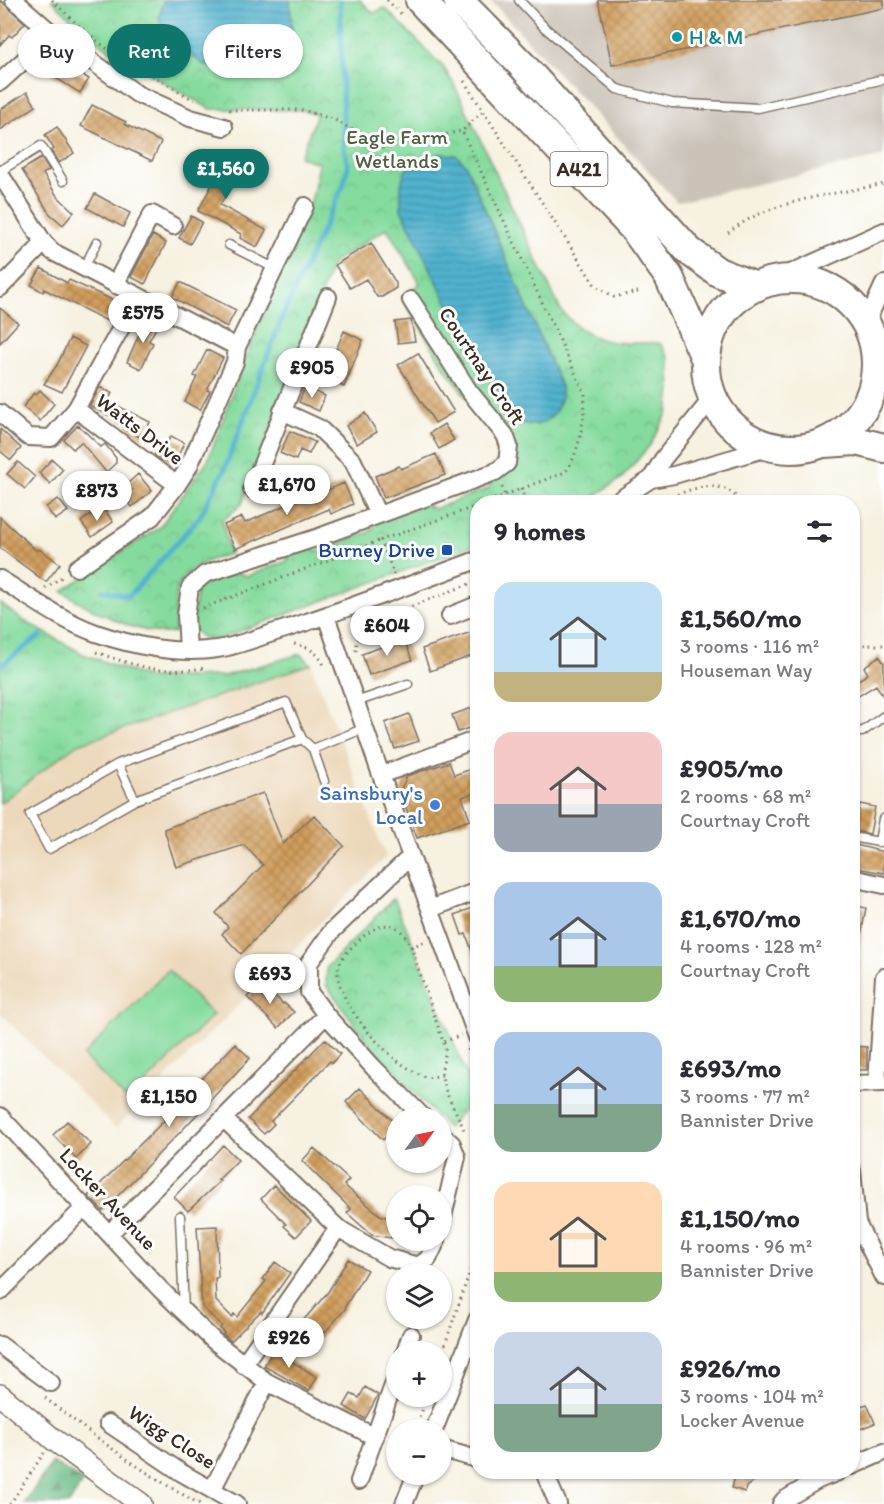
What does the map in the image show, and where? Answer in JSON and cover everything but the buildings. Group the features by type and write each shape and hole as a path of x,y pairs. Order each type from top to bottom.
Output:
{"highway":[{"name":"A421","path":"458,0 522,66 689,251 718,272 766,284"},
{"name":"A421","path":"412,8 635,230 669,277 706,360"},
{"path":"824,443 846,430 862,411 873,388 876,363 874,341 849,302 827,287 802,280 766,284 736,299 721,316 711,337 706,360 707,379 713,397 727,420 747,437 771,447 798,449 824,443 856,441 884,448"}],"street":[{"path":"14,0 42,24"},
{"path":"95,64 137,94 190,117 224,127"},
{"path":"0,82 18,66"},
{"path":"0,173 44,243 53,252 237,347"},
{"path":"77,568 152,518 188,468 235,362 237,347 305,206"},
{"path":"115,285 152,214 173,226"},
{"path":"766,284 884,231"},
{"path":"0,288 44,243"},
{"path":"874,341 884,284"},
{"path":"0,414 28,437 51,438 76,409 138,297"},
{"path":"252,489 328,297"},
{"name":"Courtnay Croft","path":"188,650 186,615 190,587 205,574 319,537 495,472 507,463 509,446 505,435 469,391 411,300"},
{"path":"651,479 663,459 713,397"},
{"name":"Watts Drive","path":"76,409 177,485"},
{"path":"282,411 319,428 353,461 378,515"},
{"path":"627,495 651,479 674,475 771,447"},
{"path":"0,579 30,598 95,632 135,644 171,650 218,649 326,616 470,563"},
{"path":"450,616 470,608"},
{"path":"326,616 430,909 470,1036"},
{"path":"381,775 470,742"},
{"path":"411,856 332,930 309,963 309,992 326,1015 413,1107"},
{"path":"860,880 884,885"},
{"path":"430,909 470,894"},
{"path":"860,1084 881,1083 884,977"},
{"path":"109,1234 326,1015"},
{"name":"Locker Avenue","path":"0,1116 84,1208 214,1341 267,1382 375,1437"},
{"path":"224,1119 338,1228 389,1258 418,1266 428,1259 432,1251"},
{"path":"450,1185 457,1157 452,1144"},
{"path":"0,1292 84,1208"},
{"path":"243,1365 338,1228"},
{"path":"860,1231 883,1275"},
{"path":"409,1341 411,1335"},
{"path":"438,1419 470,1338"},
{"path":"0,1345 51,1383"},
{"name":"Wigg Close","path":"212,1490 267,1382"},
{"path":"0,1395 141,1504"},
{"path":"359,1481 386,1406"},
{"name":"Wigg Close","path":"108,1423 182,1473 237,1504"},
{"path":"452,1452 470,1457"},
{"path":"860,1462 884,1452"},
{"path":"547,1479 558,1504"},
{"path":"781,1504 792,1495 824,1479"},
{"path":"404,1504 412,1485"}],"lane":[{"path":"519,0 544,27 616,89 672,103 758,108 884,79"},
{"path":"0,173 41,146 63,181"},
{"path":"83,269 97,242"},
{"path":"229,245 276,269"},
{"path":"356,702 408,684"},
{"path":"302,739 135,800 49,849 30,814 118,764 286,702 302,739 313,749 324,781"},
{"path":"860,732 884,716"},
{"path":"313,749 366,728"},
{"path":"118,764 135,800"},
{"path":"860,838 879,842 883,819"},
{"name":"Locker Avenue","path":"180,1216 184,1312"}],"path":[{"path":"52,0 78,26 110,51 200,104"},
{"path":"387,0 412,8"},
{"path":"460,75 595,285 614,297 638,292"},
{"path":"220,110 303,110 334,120 383,148 462,131 482,112"},
{"path":"462,131 585,394 585,405 573,463 565,472 504,495"},
{"path":"728,233 744,220 776,207 884,184"},
{"path":"675,495 715,485 729,490 734,495"},
{"path":"521,488 524,495"},
{"path":"186,615 470,508"},
{"path":"381,540 395,578"},
{"path":"30,598 77,568"},
{"path":"355,658 357,641 366,624 470,584"},
{"path":"285,647 295,644 306,647 319,654 326,669"},
{"path":"860,644 884,645"},
{"path":"92,650 120,661 165,672 208,668"},
{"path":"442,1075 427,1078 398,1062 351,1009 338,969 345,954 378,926 397,927 405,934 411,947 444,1042 446,1056 442,1075 465,1138"},
{"path":"411,947 426,941"},
{"path":"444,1042 470,1036"},
{"path":"446,1341 470,1271"},
{"path":"419,1419 423,1407"},
{"path":"10,1504 53,1438"}],"shaded area":[{"path":"490,0 884,0 884,156 677,202"},
{"path":"311,664 386,857 116,1128 0,1013 0,803 76,745"}],"green space":[{"name":"Eagle Farm Wetlands","path":"52,0 360,0 373,13 385,8 443,67 454,84 560,309 582,330 593,336 617,342 660,343 669,358 671,390 668,412 650,445 622,478 596,495 471,495 489,488 492,479 516,467 503,452 499,441 447,371 402,298 420,283 387,228 333,262 242,504 222,521 230,554 197,566 183,578 176,594 175,632 162,633 132,627 86,606 62,591 160,527 208,460 246,356 312,198 319,163 300,157 317,114 303,110 210,109 157,78 191,78 191,24 107,24 107,49 95,39 95,24 77,24"},
{"name":"Eagle Farm Wetlands","path":"470,495 470,547 219,639 203,638 192,629 197,589 213,577 238,573 247,576 287,561 289,554 311,547 317,551 370,532 377,520 426,504 434,509"},
{"path":"0,603 24,621 83,654 148,678 224,676 300,654 311,664 76,745 0,803"},
{"path":"394,898 470,1082 470,1103 452,1123 452,1107 428,1107 371,1046 326,985 327,967"},
{"path":"168,970 213,1015 128,1101 83,1056"},
{"path":"52,1462 83,1481 69,1504 24,1504"}],"water":[{"path":"164,0 290,0 292,24 203,24 203,64 191,55 191,24 161,24 159,17"},
{"path":"441,154 456,155 466,165 561,386 559,405 555,413 542,423 525,424 516,420 467,343 401,209 401,185 406,170 418,160"}],"waterway":[{"path":"102,590 129,596 199,518 224,471 285,310 343,186 348,166 344,148 340,1"},
{"path":"0,666 41,635"}],"place":[{"name":"H & M","path":"677,37"},
{"name":"Burney Drive","path":"447,550"},
{"name":"Sainsbury's Local","path":"435,805"}]}
